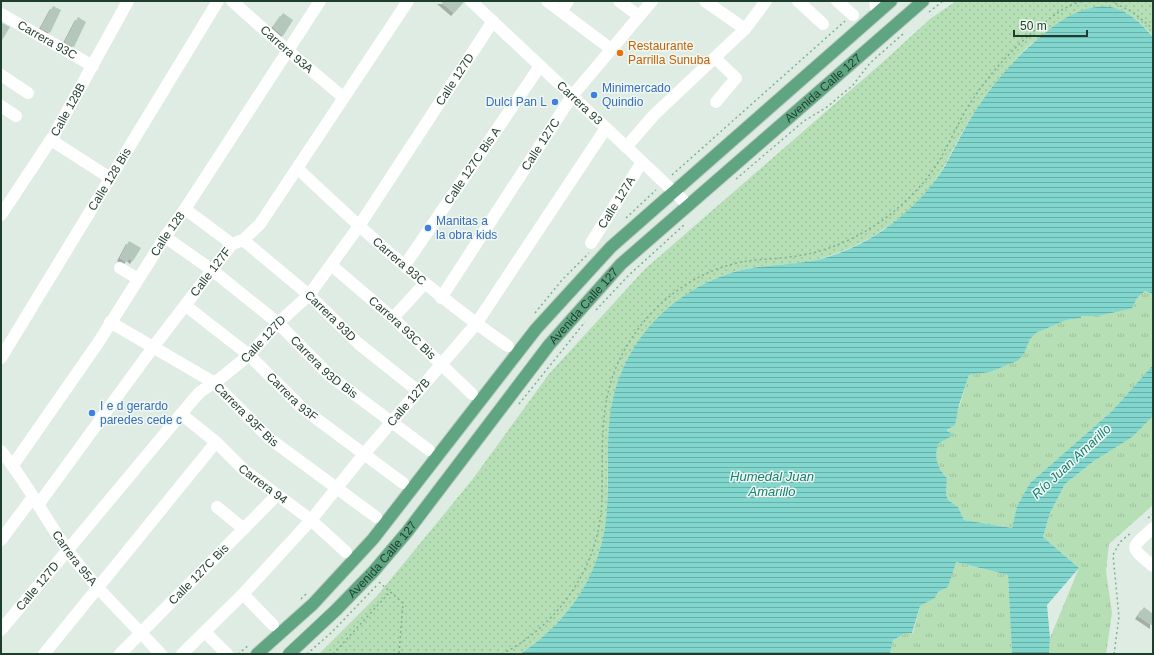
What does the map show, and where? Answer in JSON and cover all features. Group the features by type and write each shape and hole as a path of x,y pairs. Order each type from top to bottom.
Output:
{"main road":[{"name":"Avenida Calle 127","path":"257,654 313,604 373,539 554,307 611,247 891,1"},
{"name":"Avenida Calle 127","path":"290,654 373,572 407,532 530,370 592,295 621,264 923,1"}],"street":[{"name":"Calle 128B","path":"1,215 51,140 128,1"},
{"name":"Calle 128 Bis","path":"2,353 218,1"},
{"name":"Carrera 93A","path":"232,1 287,50 344,97"},
{"name":"Calle 128","path":"13,465 98,343 164,237 186,209 287,50 320,1"},
{"name":"Calle 127F","path":"1,540 36,501 212,270 238,242 260,224 298,169 408,1"},
{"name":"Carrera 93","path":"472,1 688,205"},
{"path":"547,1 564,6 612,49"},
{"path":"619,1 639,16"},
{"name":"Calle 127C","path":"441,298 572,96 652,1"},
{"path":"705,1 744,29"},
{"path":"626,147 654,115 744,29 766,1"},
{"path":"798,1 823,24"},
{"path":"837,1 853,15"},
{"path":"875,1 877,14"},
{"name":"Carrera 93C","path":"1,14 92,66"},
{"name":"Calle 127D","path":"1,630 200,392 221,378 249,355 278,323 310,295 359,226 493,21"},
{"path":"715,58 736,78 716,102"},
{"name":"Calle 127C Bis A","path":"405,265 540,66"},
{"path":"1,75 28,93"},
{"path":"1,106 16,116"},
{"name":"Calle 127B","path":"182,654 206,633 311,520 364,454 476,324 606,128"},
{"path":"51,140 110,178"},
{"name":"Calle 127A","path":"591,243 642,162"},
{"name":"Carrera 93C","path":"298,169 359,226 441,298 508,346"},
{"name":"Carrera 93D","path":"186,209 238,242 310,295 359,344 418,391"},
{"name":"Carrera 93D Bis","path":"164,237 212,270 278,323 330,376 428,450"},
{"name":"Carrera 93C Bis","path":"331,265 393,318 472,394"},
{"path":"120,268 138,279"},
{"path":"393,318 425,283"},
{"name":"Carrera 93F","path":"186,306 249,355 302,408 403,483"},
{"name":"Carrera 93F Bis","path":"110,322 214,382 270,439 376,517"},
{"name":"Carrera 94","path":"181,414 216,442 244,470 311,520 346,552"},
{"path":"44,654 100,588 216,442"},
{"name":"Carrera 95A","path":"1,451 13,465 68,551 161,654"},
{"name":"Calle 127C Bis","path":"120,654 277,496"},
{"path":"217,507 244,529"},
{"path":"1150,523 1135,544 1134,548 1135,552 1153,566"},
{"path":"243,594 273,625"},
{"path":"206,633 227,654"}],"path":[{"path":"927,13 943,1"},
{"path":"502,654 523,642 549,621 564,604 583,574 597,535 601,512 602,432 605,401 621,357 630,339 648,316 678,290 695,279 715,270 740,262 812,253 846,241 878,223 915,192 931,173 970,104 1010,53 1030,33 1054,15 1066,7 1084,1"},
{"path":"1111,1 1131,10 1153,29"},
{"path":"734,181 804,121 827,106 853,85 870,63 904,33"},
{"path":"592,314 628,276 687,222"},
{"path":"515,409 587,320"},
{"path":"1150,523 1153,514"},
{"path":"1114,654 1119,617 1113,555 1120,542 1136,528"},
{"path":"307,654 332,632 379,582 403,603 399,654"},
{"path":"333,654 390,592"}],"green space":[{"path":"956,1 1153,1 1153,36 1132,16 1119,9 1104,6 1043,36 1025,49 996,82 972,115 936,179 925,194 897,220 863,242 823,258 802,263 745,269 714,279 685,296 659,318 638,343 626,363 617,383 609,423 607,509 599,552 591,573 569,610 538,641 520,654 319,654 377,596 472,480 549,374 645,269 883,62 930,19"},
{"path":"1145,291 1153,294 1153,365 1112,411 1030,483 1017,506 1012,528 964,520 958,507 948,500 946,494 947,478 941,471 937,462 936,453 939,443 953,435 947,432 957,414 969,375 990,372 1007,365 1024,354 1030,339 1036,333 1065,320 1081,318 1081,316 1098,316 1132,307 1137,298"},
{"path":"1153,415 1153,505 1109,544 1106,571 1112,613 1106,654 1049,654 1050,638 1079,568 1043,537 1050,513 1065,484"},
{"path":"955,562 1008,575 1012,654 890,654 893,640 904,634 913,633 920,606 935,598 938,592 948,587"}],"water":[{"name":"Humedal Juan Amarillo","path":"1104,6 1119,9 1132,16 1153,37 1153,294 1145,291 1137,298 1132,308 1129,309 1098,316 1081,316 1081,318 1066,320 1036,333 1030,339 1024,354 1017,361 990,372 969,375 959,405 955,425 947,431 954,435 939,443 936,453 937,462 941,471 947,478 946,494 948,500 958,507 964,520 1012,528 1017,506 1030,483 1112,411 1153,365 1153,416 1132,437 1094,461 1065,484 1050,513 1043,537 1079,568 1047,605 1050,638 1049,654 1012,654 1008,575 956,562 948,587 938,592 935,598 920,606 912,633 904,634 893,640 890,654 520,654 538,641 569,610 591,573 599,552 607,508 608,445 611,406 616,387 624,367 635,346 656,319 683,297 713,279 746,269 808,262 828,257 860,244 889,226 911,207 935,181 945,166 975,111 998,79 1016,60 1035,41 1066,18 1087,9"}],"building":[{"path":"440,1 464,1 464,2 454,13"},
{"path":"53,6 61,10 50,33 41,28"},
{"path":"283,13 293,20 283,36 273,27"},
{"path":"78,17 86,22 74,47 65,42"},
{"path":"2,23 10,27 1,42 1,26"},
{"path":"129,241 141,248 133,261 129,258 127,262 120,258"},
{"path":"1144,607 1153,614 1153,626 1138,616"}],"place":[{"name":"Restaurante Parrilla Sunuba","path":"620,53"},
{"name":"Minimercado Quindio","path":"594,95"},
{"name":"Dulci Pan L","path":"555,102"},
{"name":"Manitas a la obra kids","path":"428,228"},
{"name":"I e d gerardo paredes cede c","path":"92,413"}],"water label":[{"name":"Río Juan Amarillo","path":"1071,461"}]}
